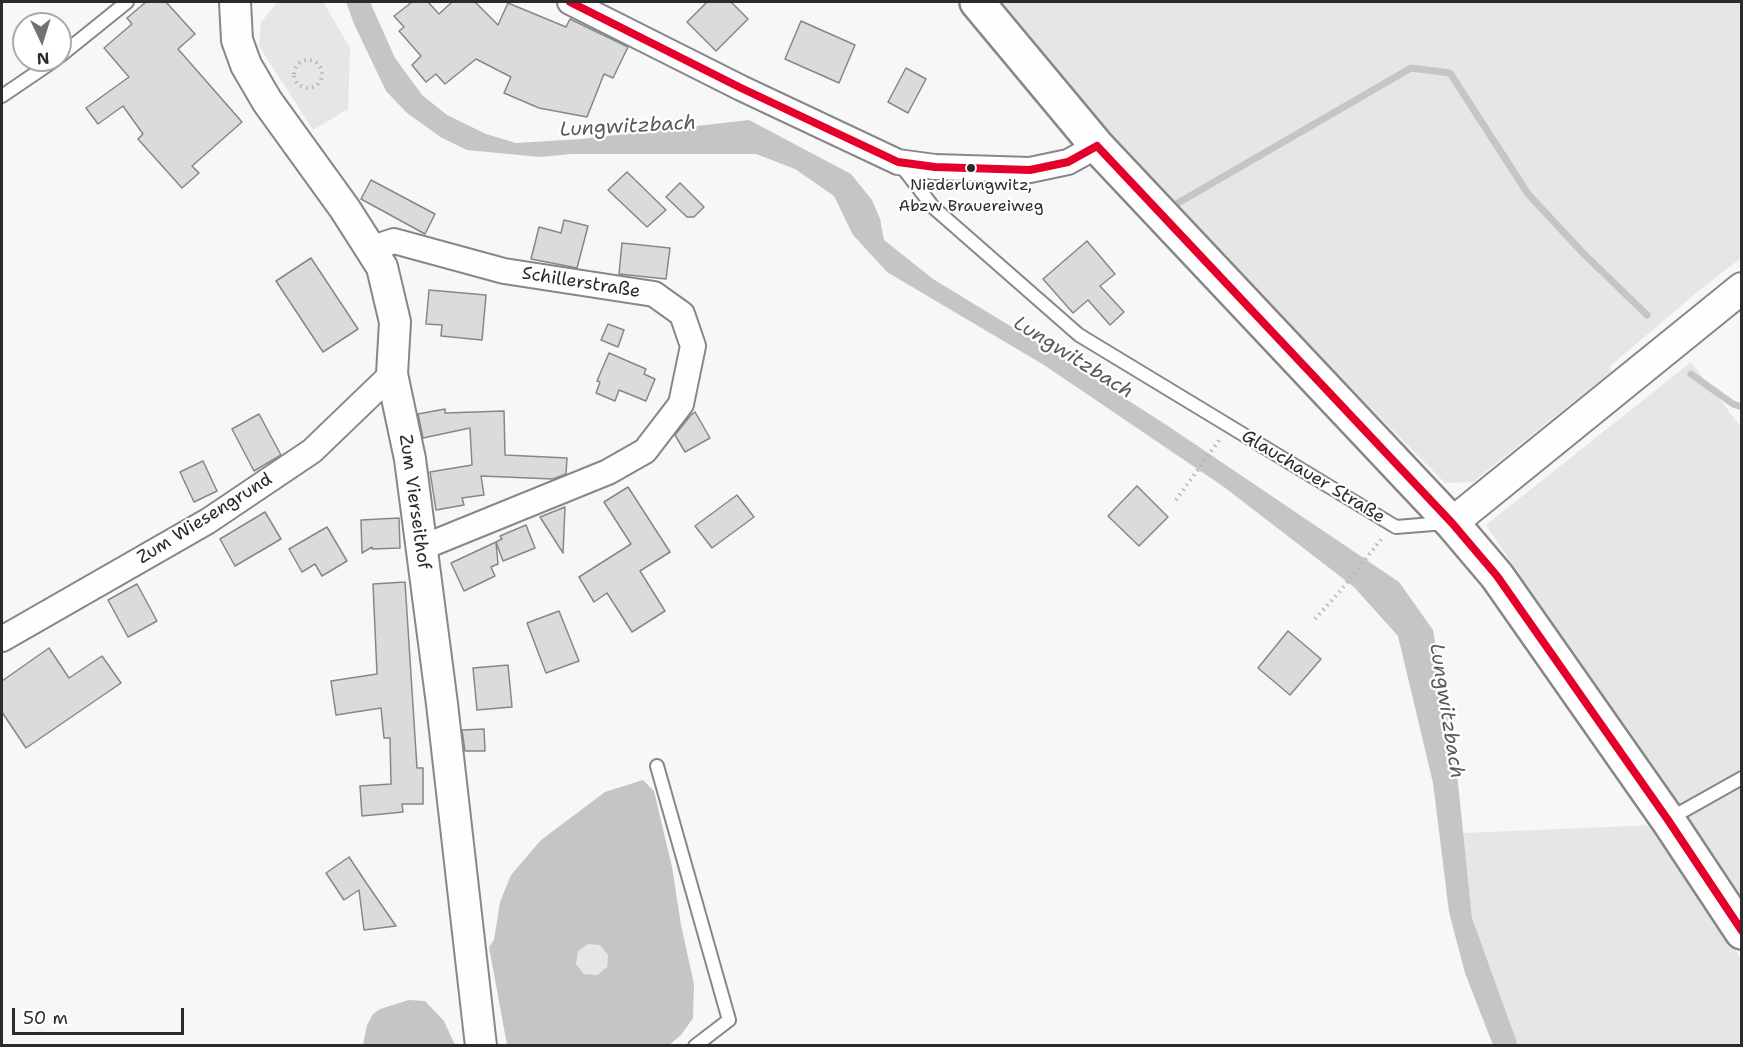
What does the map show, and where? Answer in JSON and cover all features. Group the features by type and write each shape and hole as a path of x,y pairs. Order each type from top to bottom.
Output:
{"main road":[{"path":"977,2 1097,146 1452,523 1497,576 1668,820 1742,932"}],"street":[{"name":"Zum Vierseithof","path":"235,2 237,40 246,65 267,102 345,209 382,267 395,322 392,374 410,459 442,704 481,1046"},
{"name":"Glauchauer Straße","path":"570,2 741,88 898,162 935,167 1030,170 1068,162 1097,146"},
{"name":"Schillerstraße","path":"370,249 394,241 504,271 654,294 682,314 693,346 681,404 645,452 608,472 421,548"},
{"path":"1452,523 1742,288"},
{"name":"Zum Wiesengrund","path":"2,639 208,520 312,451 392,374"}],"lane":[{"path":"72,46 127,2"},
{"path":"2,96 37,72"},
{"name":"Glauchauer Straße","path":"898,162 934,208 1079,335 1396,527 1452,523"},
{"path":"657,766 729,1020 695,1046"},
{"path":"1668,820 1742,778"}],"path":[{"path":"308,59 317,62 322,71 321,80 314,87 304,87 296,81 294,71 298,63 308,59"},
{"path":"1176,500 1219,441"},
{"path":"1314,619 1373,551"}],"shaded area":[{"path":"278,2 323,2 350,48 348,109 313,130 259,46 261,22"},
{"path":"998,2 1741,2 1741,258 1609,367 1612,371 1473,482 1445,483 1222,258 1112,138"},
{"path":"1691,362 1741,427 1741,902 1486,525"},
{"path":"1655,825 1741,959 1741,1045 1518,1045 1472,918 1463,833"},
{"path":"592,943 603,948 608,959 603,970 592,975 581,970 576,959 581,948"}],"water":[{"name":"Lungwitzbach","path":"346,2 370,2 395,58 422,95 447,115 486,134 516,143 582,139 749,120 851,174 872,200 880,219 884,240 933,279 1168,426 1399,582 1433,630 1458,783 1472,918 1518,1045 1493,1045 1465,973 1449,912 1433,783 1398,636 1354,587 1224,487 1044,365 887,272 853,235 834,196 795,169 756,154 572,154 540,157 467,150 442,138 407,113 386,91"},
{"path":"643,780 654,791 672,867 681,925 694,984 693,1018 681,1035 669,1045 507,1045 489,947 494,940 500,902 511,875 541,840 605,792","holes":["588,944 600,945 608,955 607,967 597,975 584,974 576,964 578,951"]},
{"path":"409,1000 425,1001 444,1021 455,1045 363,1045 367,1025 373,1014 380,1009"}],"building":[{"path":"146,2 166,2 195,34 178,49 242,122 192,166 199,173 182,188 138,139 143,134 123,106 98,124 86,108 129,77 104,48 132,24 127,18"},
{"path":"412,2 428,2 439,14 452,2 475,2 498,25 508,3 566,27 570,19 628,47 613,78 604,74 587,117 539,108 504,93 511,77 476,59 445,84 436,74 426,82 412,65 421,56 399,31 404,27 394,16"},
{"path":"707,2 731,2 748,19 716,51 687,22"},
{"path":"801,21 855,45 839,83 785,59"},
{"path":"906,68 926,79 908,113 888,102"},
{"path":"627,172 666,210 647,227 608,190"},
{"path":"371,180 435,214 425,234 361,199"},
{"path":"680,183 704,207 694,217 687,217 666,197"},
{"path":"564,220 588,226 577,268 531,259 539,227 561,233"},
{"path":"1087,241 1115,274 1100,286 1124,312 1110,325 1088,300 1073,313 1043,279"},
{"path":"622,243 670,248 666,279 619,274"},
{"path":"311,258 358,329 323,352 276,281"},
{"path":"429,290 486,295 482,340 441,336 442,325 426,324"},
{"path":"608,324 624,330 618,347 601,340"},
{"path":"609,353 646,369 644,374 655,379 646,401 619,390 615,401 596,393 600,382 597,381"},
{"path":"445,409 445,413 504,411 505,455 567,458 566,474 553,479 481,476 484,495 462,498 464,505 436,510 430,472 472,465 470,428 423,438 418,414"},
{"path":"695,412 710,438 685,452 675,435"},
{"path":"259,414 281,455 254,471 232,429"},
{"path":"203,461 217,491 194,502 180,472"},
{"path":"1137,486 1168,517 1139,546 1108,516"},
{"path":"628,487 670,552 640,571 665,611 632,632 607,593 594,602 579,577 631,544 604,502"},
{"path":"737,495 754,517 712,548 695,526"},
{"path":"565,507 563,553 540,517"},
{"path":"265,512 281,539 235,566 220,539"},
{"path":"399,518 400,548 372,549 372,547 362,553 361,520"},
{"path":"526,525 535,548 503,561 496,542 502,539 500,536"},
{"path":"327,527 347,561 322,576 315,564 302,572 289,549"},
{"path":"496,542 498,564 491,567 495,576 464,591 451,563"},
{"path":"405,582 417,768 423,768 423,804 402,804 403,812 362,816 360,786 391,784 390,738 384,738 381,708 336,715 331,681 377,674 373,584"},
{"path":"137,584 157,621 128,637 108,600"},
{"path":"559,611 579,661 546,673 527,623"},
{"path":"1288,631 1321,659 1290,695 1258,668"},
{"path":"49,648 69,678 102,656 121,683 26,748 2,712 2,681"},
{"path":"508,665 512,707 477,710 473,668"},
{"path":"484,729 485,751 465,751 462,730"},
{"path":"349,857 396,926 364,930 359,890 344,900 326,873"}],"waterway":[{"path":"1178,203 1411,68 1450,73 1528,194 1583,253 1647,315"},
{"path":"1691,374 1733,404 1742,407"}],"transit line":[{"path":"570,2 741,88 898,162 935,167 1030,170 1068,162 1097,146"},
{"path":"1097,146 1452,523 1497,576 1668,820 1742,931"}],"place":[{"name":"Niederlungwitz, Abzw Brauereiweg","path":"971,168"}]}
